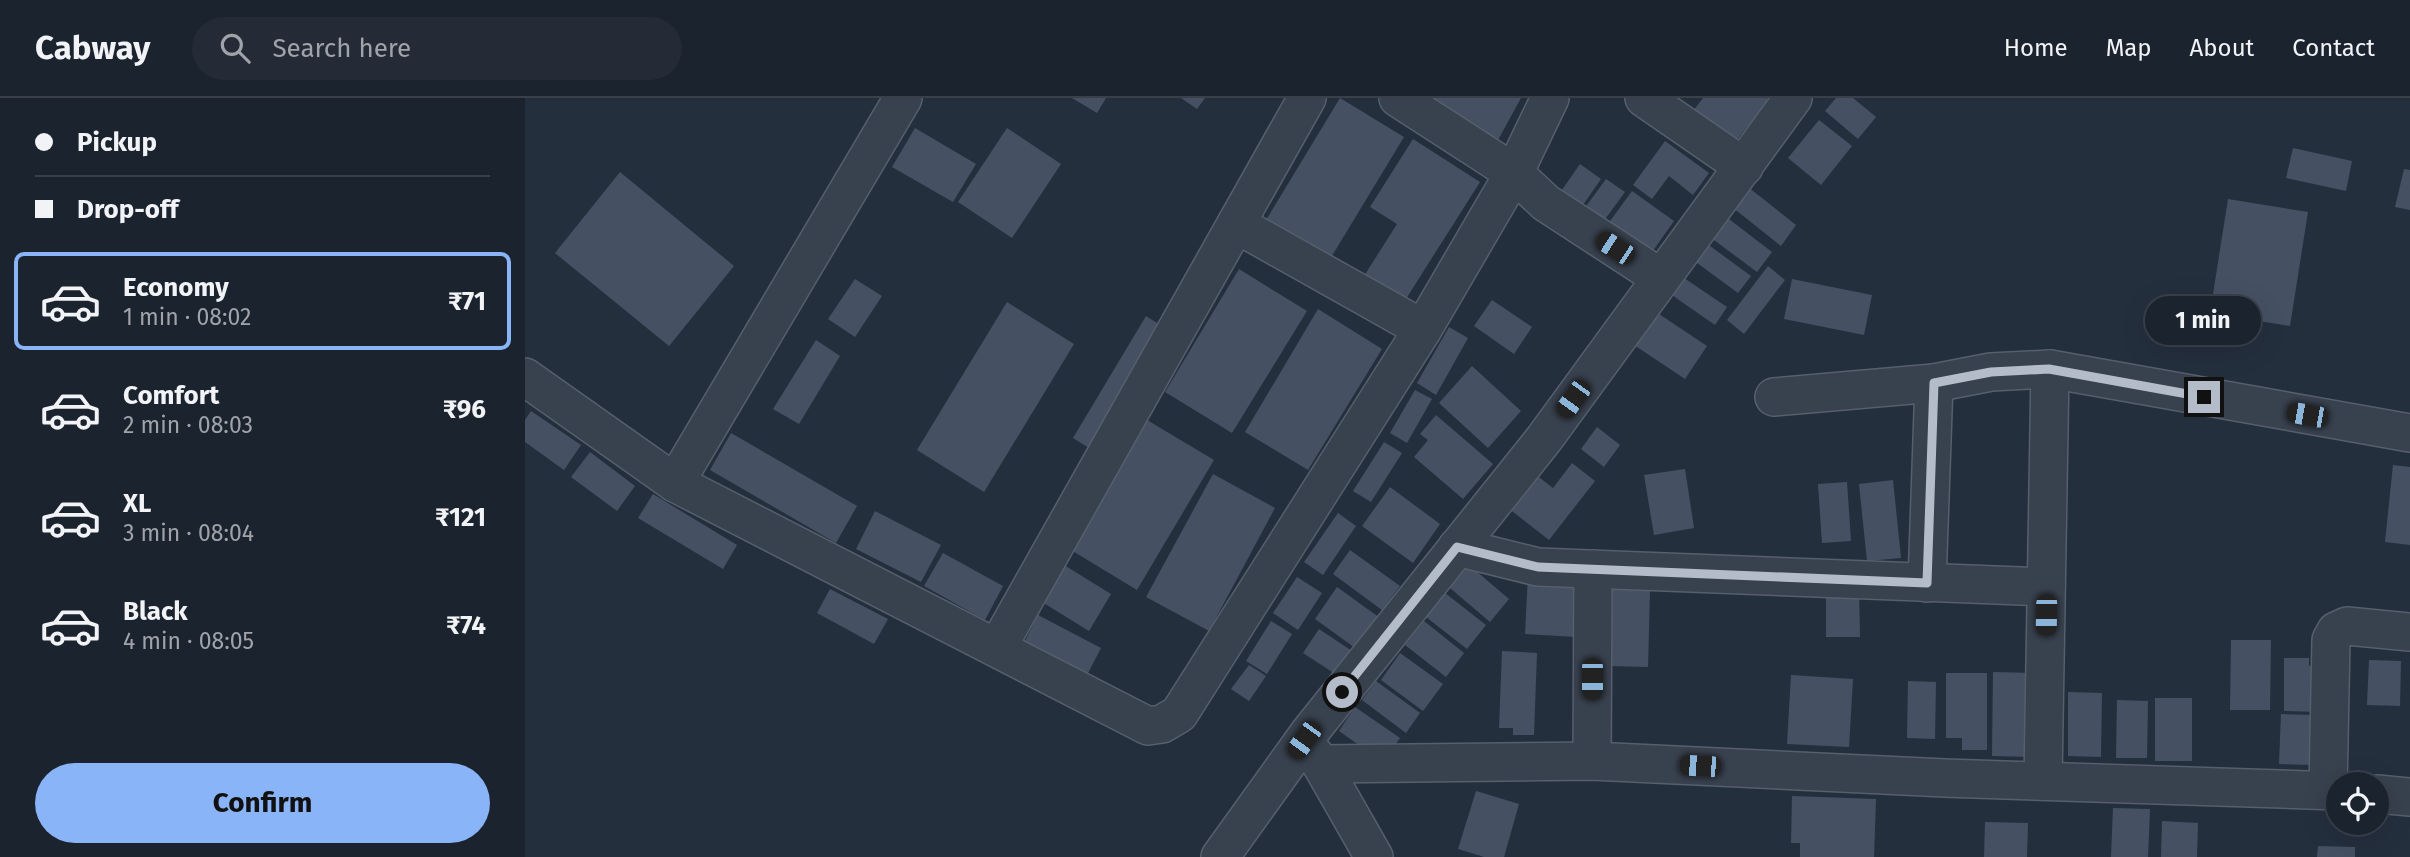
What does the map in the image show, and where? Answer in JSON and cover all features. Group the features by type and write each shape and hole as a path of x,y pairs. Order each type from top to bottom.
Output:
{"street":[{"path":"675,483 903,98"},
{"path":"997,648 1307,98"},
{"path":"1398,98 1514,173 1546,203 1661,278"},
{"path":"525,377 675,483 1147,726 1162,724 1179,714 1423,329 1514,173 1550,98"},
{"path":"1644,98 1744,166"},
{"path":"1220,857 1312,752 1457,547 1544,439 1794,98"},
{"path":"1235,224 1423,329"},
{"path":"2043,781 2049,369"},
{"path":"1774,397 1934,383 1991,372 2049,369 2410,433"},
{"path":"1927,583 1934,383"},
{"path":"1457,547 1538,567 2046,587"},
{"path":"1592,761 1593,569"},
{"path":"2333,772 2331,640 2336,631 2347,626 2410,632"},
{"path":"1312,752 2326,790"},
{"path":"1312,752 1374,857"},
{"path":"2389,795 2410,797"}],"building":[{"path":"1072,98 1106,98 1097,113"},
{"path":"1181,98 1205,98 1197,109"},
{"path":"1340,98 1404,137 1324,269 1260,230"},
{"path":"1433,98 1521,98 1498,140 1431,102"},
{"path":"1703,98 1769,100 1727,152 1687,119"},
{"path":"1836,98 1853,98 1876,117 1858,139 1825,111"},
{"path":"1819,120 1852,146 1821,185 1788,158"},
{"path":"915,128 976,164 953,202 892,167"},
{"path":"1007,128 1061,164 1012,238 958,202"},
{"path":"1413,139 1480,182 1399,310 1359,284 1397,224 1370,207"},
{"path":"1665,141 1709,173 1693,195 1669,176 1652,199 1633,185"},
{"path":"2293,148 2352,161 2346,191 2286,178"},
{"path":"1580,164 1601,179 1583,205 1562,190"},
{"path":"2404,169 2410,170 2410,210 2395,207"},
{"path":"620,172 734,266 669,346 555,253"},
{"path":"1606,179 1625,192 1603,222 1584,209"},
{"path":"1748,187 1796,225 1781,246 1732,207"},
{"path":"1632,191 1674,221 1645,262 1602,232"},
{"path":"2228,199 2308,212 2290,326 2210,313"},
{"path":"1725,216 1772,252 1757,272 1710,237"},
{"path":"1706,243 1751,276 1738,293 1693,260"},
{"path":"1768,266 1785,280 1744,334 1727,320"},
{"path":"1239,269 1307,311 1232,433 1165,392"},
{"path":"1681,276 1727,307 1715,325 1669,293"},
{"path":"855,279 882,296 855,337 828,319"},
{"path":"1792,279 1872,295 1864,335 1784,319"},
{"path":"1492,300 1532,327 1514,354 1474,326"},
{"path":"1007,302 1074,344 984,492 917,450"},
{"path":"1318,309 1382,349 1308,470 1245,432"},
{"path":"1656,312 1707,346 1685,379 1634,345"},
{"path":"1146,316 1168,330 1094,451 1073,438"},
{"path":"1449,327 1468,338 1436,395 1417,383"},
{"path":"816,340 840,356 799,424 773,409"},
{"path":"1472,366 1521,411 1488,448 1439,403"},
{"path":"1415,390 1432,399 1407,443 1390,433"},
{"path":"531,411 581,445 564,470 525,442 525,420"},
{"path":"1436,415 1493,464 1463,499 1414,457 1428,440 1420,434"},
{"path":"1147,420 1214,460 1137,590 1071,550"},
{"path":"1597,427 1620,445 1604,467 1581,449"},
{"path":"731,433 857,506 836,543 710,470"},
{"path":"1384,442 1402,453 1371,502 1353,491"},
{"path":"590,452 635,486 617,511 571,477"},
{"path":"1572,463 1595,481 1549,540 1508,508 1535,474 1553,488"},
{"path":"2393,465 2410,467 2410,545 2385,542"},
{"path":"1685,469 1694,528 1654,535 1644,475"},
{"path":"1213,474 1275,508 1209,631 1146,597"},
{"path":"1893,480 1901,558 1867,561 1859,484"},
{"path":"1847,482 1851,541 1822,543 1818,484"},
{"path":"1390,487 1440,524 1413,563 1362,526"},
{"path":"653,494 737,545 723,569 638,518"},
{"path":"875,511 941,545 921,582 856,549"},
{"path":"1338,513 1356,526 1323,575 1304,562"},
{"path":"1350,550 1400,586 1382,610 1333,574"},
{"path":"943,553 1003,586 985,620 924,586"},
{"path":"1064,565 1111,594 1089,631 1042,602"},
{"path":"1469,565 1509,599 1490,622 1450,588"},
{"path":"1581,571 1576,637 1525,634 1528,575"},
{"path":"1297,577 1322,593 1298,630 1273,613"},
{"path":"1337,587 1380,618 1358,650 1315,619"},
{"path":"1610,588 1650,589 1648,667 1608,666"},
{"path":"830,589 888,619 874,644 817,613"},
{"path":"1826,592 1859,592 1860,637 1826,637"},
{"path":"1445,593 1486,625 1467,649 1426,617"},
{"path":"1038,615 1101,648 1087,675 1024,643"},
{"path":"1271,621 1292,634 1267,674 1246,661"},
{"path":"1424,621 1464,653 1446,677 1405,645"},
{"path":"1319,629 1352,651 1337,675 1303,653"},
{"path":"2231,640 2271,640 2270,710 2230,710"},
{"path":"1502,651 1537,653 1534,735 1513,735 1513,728 1499,728"},
{"path":"1400,653 1443,684 1423,711 1381,680"},
{"path":"2284,658 2309,658 2309,666 2321,666 2321,712 2284,711"},
{"path":"2369,660 2401,661 2400,706 2367,705"},
{"path":"1249,665 1266,676 1249,701 1231,689"},
{"path":"1993,672 2033,673 2032,757 1992,756"},
{"path":"1946,673 1987,673 1987,750 1962,750 1962,738 1946,738"},
{"path":"1791,675 1853,679 1849,747 1787,744"},
{"path":"1376,681 1420,713 1406,733 1362,700"},
{"path":"1908,681 1936,682 1935,739 1907,738"},
{"path":"2068,692 2102,693 2101,757 2068,756"},
{"path":"2155,698 2192,698 2192,761 2155,761"},
{"path":"2117,700 2148,701 2147,758 2116,758"},
{"path":"1355,707 1400,738 1383,762 1339,731"},
{"path":"2281,714 2312,715 2311,765 2279,764"},
{"path":"1476,791 1519,804 1504,857 1484,857 1458,849"},
{"path":"1792,796 1876,799 1874,857 1800,857 1800,843 1791,843"},
{"path":"2113,808 2150,809 2148,857 2111,857"},
{"path":"2162,821 2198,823 2197,857 2161,857"},
{"path":"1985,822 2028,823 2027,857 1984,857"},
{"path":"2318,846 2355,847 2355,857 2317,857"}],"route":[{"path":"1342,692 1457,547 1538,567 1927,583 1934,383 1991,372 2049,369 2204,397"}]}
